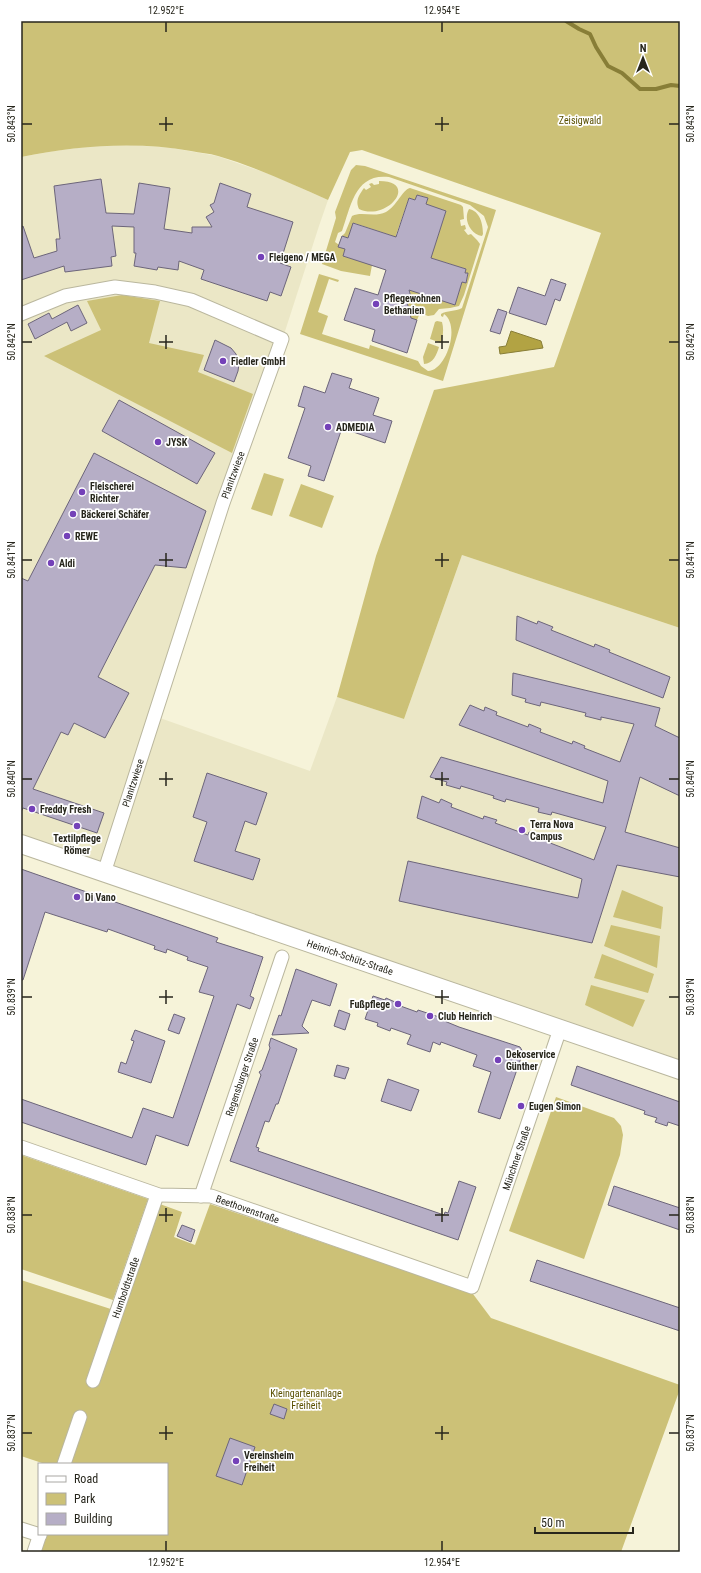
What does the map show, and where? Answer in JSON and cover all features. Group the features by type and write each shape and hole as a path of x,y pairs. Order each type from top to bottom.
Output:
{"main road":[{"name":"Heinrich-Schütz-Straße","path":"21,844 680,1070"}],"street":[{"name":"Planitzwiese","path":"21,314 65,296 122,288 155,292 191,300 282,339 223,503 104,873"},
{"name":"Regensburger Straße","path":"202,1196 282,957"},
{"name":"Münchner Straße","path":"472,1287 560,1029"},
{"name":"Beethovenstraße","path":"21,1147 157,1195 211,1196 472,1287"},
{"name":"Humboldtstraße","path":"93,1381 157,1195"},
{"path":"64,1463 80,1417"},
{"path":"21,1529 38,1534"},
{"path":"34,1552 40,1535"}],"shaded area":[{"path":"131,145 172,148 217,156 272,175 328,200 160,718 310,771 337,697 404,719 462,555 680,628 680,1062 21,838 21,157 93,146"},
{"path":"511,331 541,341 543,348 500,354 499,347 506,346"}],"green space":[{"name":"Zeisigwald","path":"21,21 680,21 680,628 462,555 404,719 337,697 376,556 434,390 554,367 601,233 362,150 350,152 328,200 274,176 232,160 211,154 170,148 148,146 106,146 63,150 21,157"},
{"path":"356,165 365,166 496,210 443,381 300,334 319,274 339,280 338,282 329,279 318,312 328,316 322,334 369,349 370,345 418,361 421,366 428,371 435,369 440,364 449,347 451,328 449,320 444,314 443,317 441,314 462,308 488,227 484,216 470,205 389,177 378,177 369,180 356,193 342,231 338,233 335,242 345,249 343,256 372,265 370,276 341,271 322,264 336,218 335,212 351,170"},
{"path":"379,181 391,183 397,187 398,193 395,200 380,210 370,212 359,209 359,196 364,188 366,190 371,187 369,184 372,183 374,185 379,184"},
{"path":"410,188 461,205 463,207 464,219 460,220 461,226 465,225 466,229 464,230 468,235 471,234 480,244 464,295 459,306 439,309 434,315 428,316 420,313 417,320 400,315 408,305 406,298 411,297 409,288 455,304 462,282 466,283 468,274 465,273 466,269 428,257 434,248 446,211 426,204 428,198 418,195 415,200 409,198 396,235 405,246 390,235 354,223 348,238 342,236 345,233 352,216 360,214 382,214 390,209 404,192"},
{"path":"469,209 476,212 480,218 483,230 482,236 474,232 469,226 467,221 467,213"},
{"path":"122,295 160,301 149,343 204,355 198,372 253,394 232,453 44,356 101,330 87,301"},
{"path":"435,322 442,322 443,325 441,343 430,339"},
{"path":"428,343 439,347 432,360 427,364 424,364 423,357"},
{"path":"264,473 284,479 272,516 251,509"},
{"path":"301,484 334,496 322,528 289,516"},
{"path":"622,890 663,907 661,929 613,917"},
{"path":"611,925 660,936 657,968 604,946"},
{"path":"602,954 654,974 648,993 594,978"},
{"path":"591,985 645,1000 633,1027 585,1005"},
{"path":"556,1097 614,1118 621,1126 623,1135 620,1155 584,1259 509,1231"},
{"path":"21,1155 148,1199 113,1300 21,1269"},
{"name":"Kleingartenanlage Freiheit","path":"157,1203 182,1212 174,1237 195,1245 210,1204 473,1294 491,1318 680,1385 680,1389 621,1552 34,1552 40,1535 168,1535 168,1463 42,1463 21,1456 21,1280 120,1312"}],"building":[{"path":"101,179 106,213 134,214 139,183 170,188 164,229 192,233 192,227 212,227 206,217 214,212 210,205 214,203 220,183 251,194 247,207 293,222 280,263 291,267 281,296 270,292 267,301 201,279 204,270 179,261 178,270 158,267 157,270 134,266 136,253 134,253 134,227 112,226 116,256 111,257 112,266 65,272 64,266 21,280 21,227 23,226 34,258 57,251 56,239 60,239 54,186"},
{"path":"417,195 428,198 426,204 446,211 431,258 466,269 465,273 468,273 466,283 462,282 455,305 409,290 411,297 406,298 411,318 417,320 407,353 372,341 375,330 344,320 355,288 378,295 386,270 343,256 345,249 338,247 342,236 348,238 353,223 396,237 409,198 415,200"},
{"path":"551,279 566,284 560,301 555,299 546,325 509,313 518,287 545,296"},
{"path":"78,305 87,323 71,331 67,322 35,339 28,324 49,313 52,319"},
{"path":"498,309 507,312 500,334 490,331"},
{"name":"Fiedler GmbH","path":"215,340 231,348 236,354 239,364 234,382 204,370"},
{"name":"ADMEDIA","path":"332,373 352,379 349,388 379,398 373,415 392,421 385,443 342,428 324,481 308,476 311,466 288,458 305,408 298,406 304,386 325,393"},
{"name":"JYSK","path":"119,400 215,453 197,484 102,431"},
{"path":"94,453 206,511 186,568 155,565 98,677 129,693 105,738 74,723 68,735 61,732 33,789 104,813 97,833 23,808 21,812 21,578 28,581"},
{"path":"517,616 537,624 538,621 553,627 551,630 594,647 595,644 610,650 609,652 670,677 663,698 516,640"},
{"path":"513,673 660,708 655,726 680,738 680,796 640,777 625,832 680,848 680,877 617,865 592,943 399,901 408,861 578,898 582,879 417,818 422,796 439,803 441,799 452,804 451,807 483,819 484,816 497,820 495,823 528,835 529,832 541,837 540,839 594,860 606,827 552,812 551,815 538,812 539,808 506,799 505,802 493,798 494,796 461,786 460,789 446,785 447,782 430,777 441,757 603,803 608,781 459,725 470,705 484,711 485,707 497,712 496,715 528,727 529,724 541,729 540,732 572,744 573,741 585,746 584,748 620,762 634,724 601,717 601,720 585,716 586,713 541,702 540,706 525,702 526,699 512,695"},
{"path":"207,773 267,793 256,825 245,821 235,851 260,859 253,880 194,861 207,822 193,817"},
{"path":"21,869 218,938 216,942 263,957 250,996 254,998 250,1009 237,1004 188,1146 156,1135 146,1165 21,1122 21,1099 132,1138 143,1108 173,1118 214,996 199,992 208,967 187,960 188,957 167,949 166,953 154,949 155,946 108,929 107,932 45,912 23,980 21,980"},
{"path":"296,969 337,984 330,1006 312,1000 302,1026 309,1033 272,1035 279,1015 281,1016"},
{"path":"373,996 385,1000 386,998 395,1002 395,1004 417,1012 418,1010 442,1018 442,1020 459,1027 520,1047 523,1052 500,1119 478,1112 491,1072 473,1066 477,1055 441,1042 440,1045 433,1042 430,1052 407,1044 411,1035 391,1028 390,1031 377,1026 378,1023 365,1019"},
{"path":"339,1010 350,1014 345,1030 334,1026"},
{"path":"174,1014 185,1018 179,1034 168,1030"},
{"path":"135,1030 165,1041 151,1083 118,1072 121,1062 126,1064 134,1041 131,1040"},
{"path":"271,1038 297,1049 278,1104 276,1104 269,1122 265,1121 256,1147 259,1148 258,1151 444,1215 445,1212 448,1213 459,1181 476,1187 458,1240 230,1161 261,1075 259,1072 262,1070 270,1048 269,1045"},
{"path":"337,1065 349,1068 345,1079 334,1076"},
{"path":"577,1066 680,1102 680,1126 668,1122 667,1126 655,1122 657,1118 644,1114 645,1111 571,1085"},
{"path":"388,1079 419,1090 411,1111 381,1101"},
{"path":"614,1186 680,1208 680,1230 608,1205"},
{"path":"182,1225 195,1230 191,1242 177,1236"},
{"path":"537,1260 680,1308 680,1331 530,1281"},
{"path":"274,1404 287,1409 284,1419 270,1414"},
{"name":"Vereinsheim Freiheit","path":"230,1438 255,1447 242,1485 216,1476"}],"waterway":[{"path":"566,21 590,34 608,66 622,73 640,89 656,89 671,85 680,86"}],"place":[{"name":"Fleigeno / MEGA","path":"261,257"},
{"name":"Pflegewohnen Bethanien","path":"376,304"},
{"name":"Fiedler GmbH","path":"223,361"},
{"name":"ADMEDIA","path":"328,427"},
{"name":"JYSK","path":"158,442"},
{"name":"Fleischerei Richter","path":"82,492"},
{"name":"Bäckerei Schäfer","path":"73,514"},
{"name":"REWE","path":"67,536"},
{"name":"Aldi","path":"51,563"},
{"name":"Freddy Fresh","path":"32,809"},
{"name":"Textilpflege Römer","path":"77,826"},
{"name":"Terra Nova Campus","path":"522,830"},
{"name":"Di Vano","path":"77,897"},
{"name":"Fußpflege","path":"398,1004"},
{"name":"Club Heinrich","path":"430,1016"},
{"name":"Dekoservice Günther","path":"498,1060"},
{"name":"Eugen Simon","path":"521,1106"},
{"name":"Vereinsheim Freiheit","path":"236,1461"}]}
